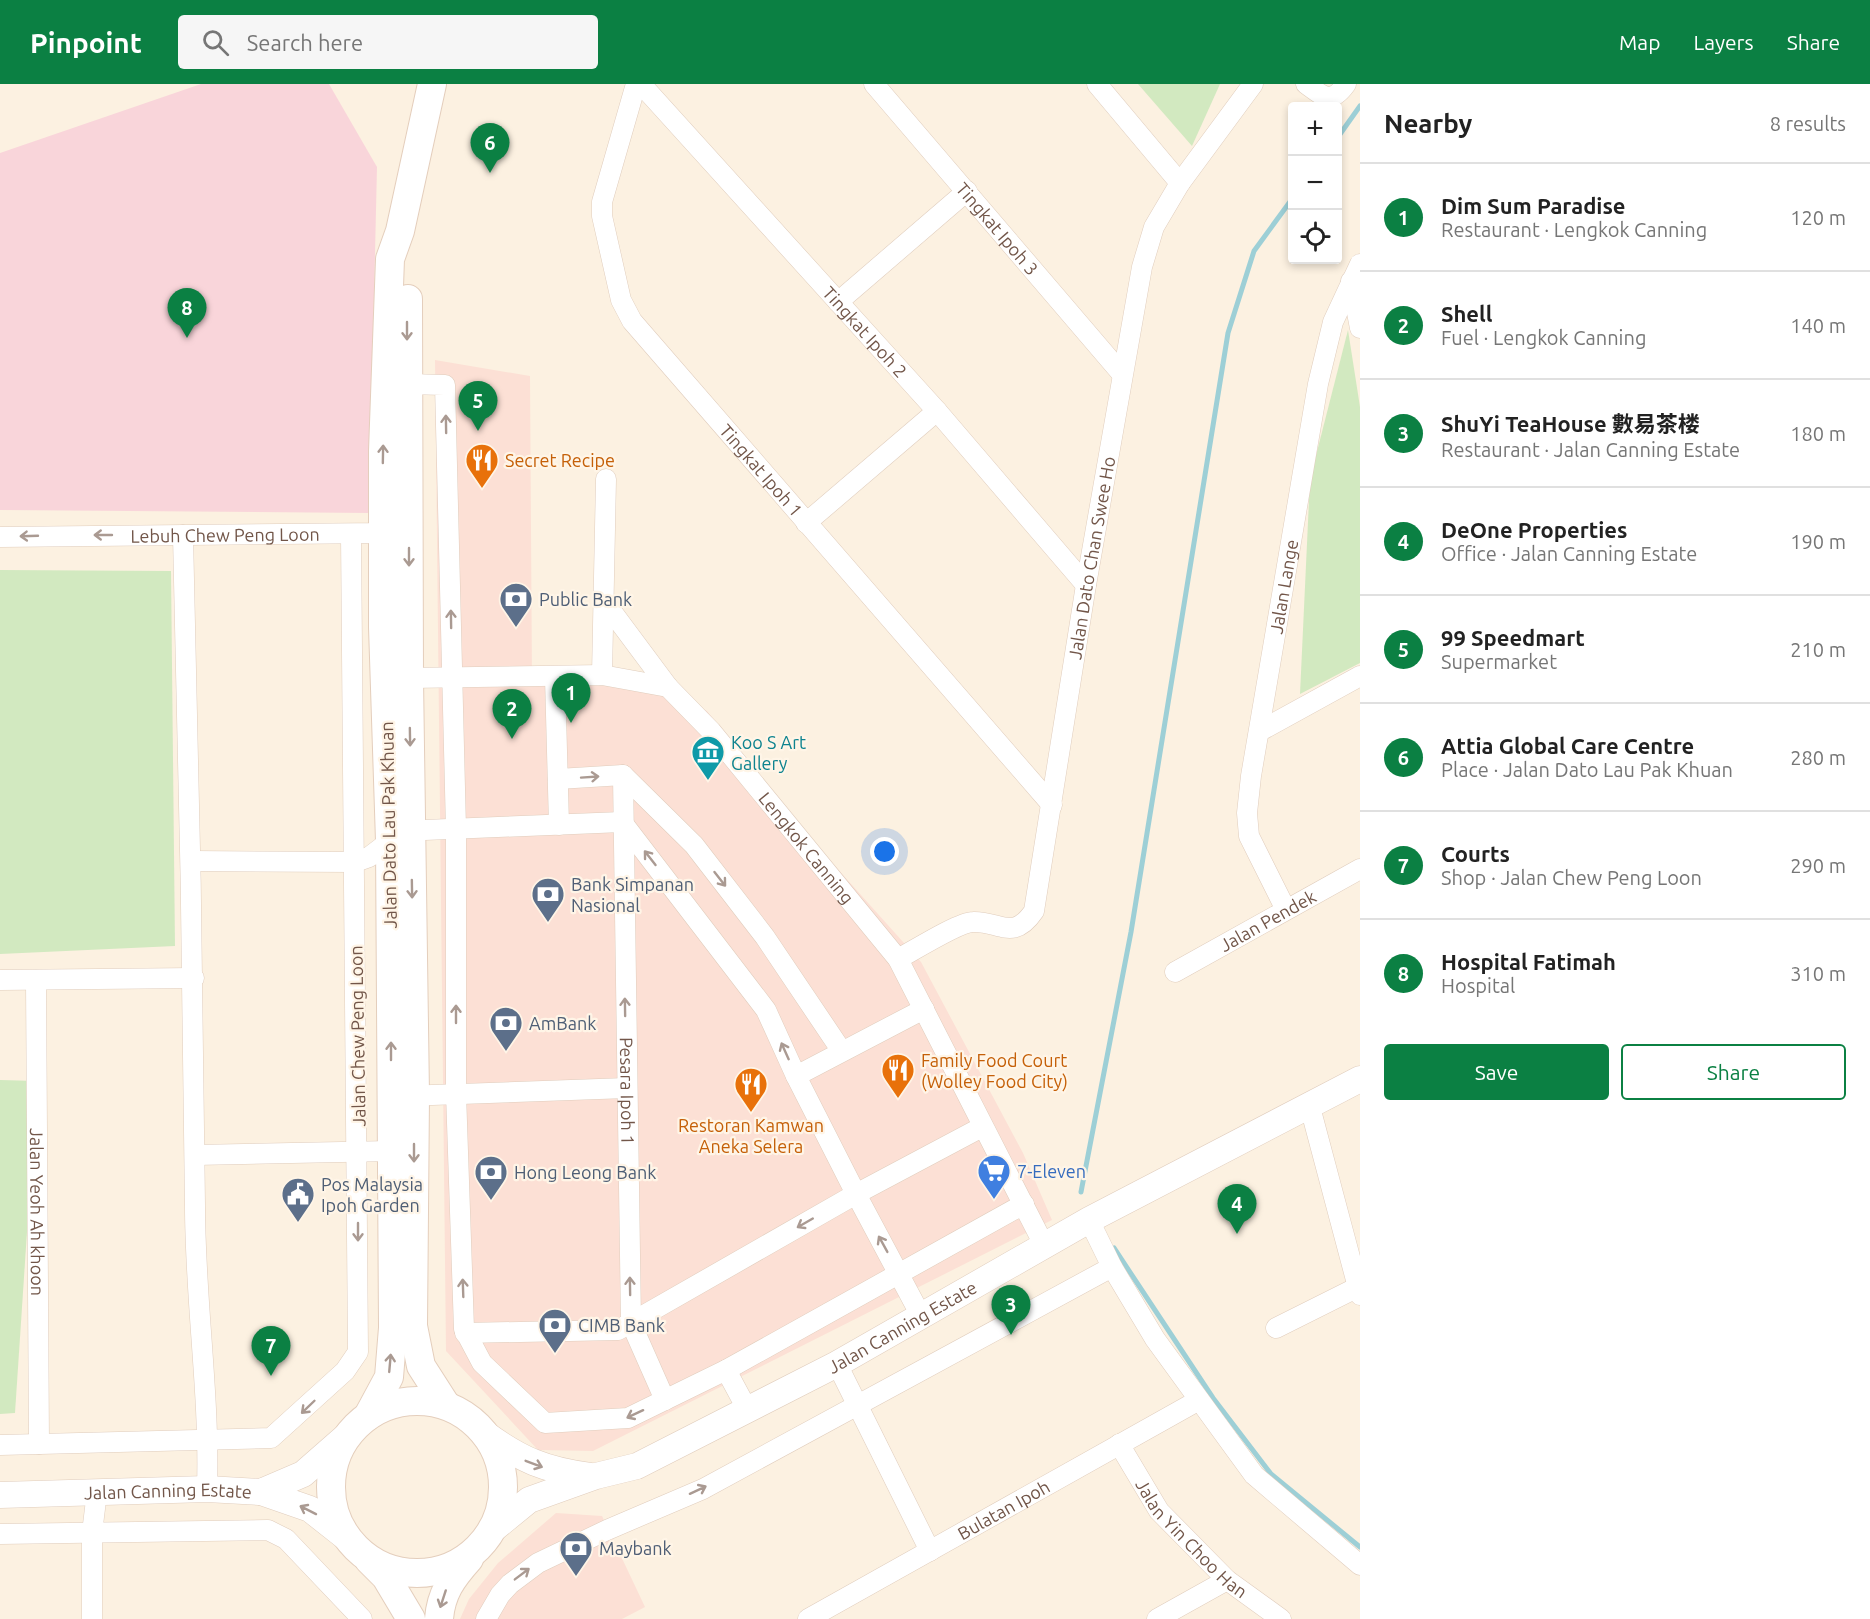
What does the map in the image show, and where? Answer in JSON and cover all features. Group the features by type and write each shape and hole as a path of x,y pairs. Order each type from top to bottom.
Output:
{"main road":[{"name":"Jalan Dato Lau Pak Khuan","path":"432,84 400,231 390,259 383,451 383,627 401,836 415,1095 413,1326 421,1366 446,1405"},
{"name":"Jalan Dato Lau Pak Khuan","path":"359,1424 389,1377 393,1328 390,870 401,836 409,678 408,272 400,231"},
{"path":"411,1619 386,1577 356,1547 335,1513 331,1485 337,1457 359,1424 392,1404 419,1400 446,1405 467,1416 484,1432 497,1455 503,1481 501,1507 484,1540 450,1580 440,1603 439,1619"},
{"path":"356,1547 386,1567 410,1573 435,1572 458,1563 484,1540"}],"street":[{"name":"Tingkat Ipoh 1","path":"636,84 602,202 602,216 621,300 632,321 1052,805"},
{"name":"Tingkat Ipoh 2","path":"641,84 937,411 1086,585"},
{"name":"Tingkat Ipoh 3","path":"874,84 1122,374"},
{"path":"1096,84 1180,183"},
{"name":"Jalan Dato Chan Swee Ho","path":"898,959 968,923 976,922 1003,929 1017,927 1028,921 1038,901 1086,585 1142,267 1154,227 1180,183 1253,84"},
{"path":"1306,84 1321,95 1331,98 1346,84"},
{"path":"838,302 967,191"},
{"path":"1356,273 1360,328"},
{"name":"Jalan Lange","path":"1285,908 1249,836 1247,813 1318,384 1332,322 1356,273"},
{"path":"407,384 445,385 456,829 456,1093 465,1333 482,1363 546,1423 624,1419 726,1370 898,1272 1024,1204"},
{"path":"806,523 937,411"},
{"path":"383,533 392,530 397,524 401,488 410,477"},
{"path":"602,675 606,479"},
{"name":"Lebuh Chew Peng Loon","path":"0,537 383,533"},
{"name":"Jalan Chew Peng Loon","path":"0,1445 271,1438 285,1428 345,1371 358,1352 351,534"},
{"path":"183,535 194,978 195,1209 208,1440 207,1489"},
{"name":"Lengkok Canning","path":"604,601 668,687 724,745 898,959 1044,1245"},
{"path":"383,627 388,643 389,665 394,672 409,678 602,675 668,687"},
{"path":"1260,731 1360,676"},
{"path":"555,677 559,825"},
{"path":"558,779 623,775 694,845 765,937 841,1050"},
{"name":"Pesara Ipoh 1","path":"623,775 631,1323 665,1400"},
{"path":"191,861 355,862 369,857 401,836 456,829 622,822 766,1010 796,1076 920,1314"},
{"name":"Jalan Pendek","path":"1174,972 1285,908 1360,869"},
{"path":"0,980 194,978"},
{"name":"Jalan Yeoh Ah khoon","path":"36,980 39,1444"},
{"path":"796,1076 841,1050 924,1009"},
{"name":"Jalan Canning Estate","path":"484,1540 529,1500 596,1476 637,1466 837,1364 920,1314 1089,1220 1360,1079"},
{"path":"195,1155 392,1151 397,1104 405,1095 627,1088"},
{"path":"1276,1328 1359,1291 1310,1107"},
{"path":"465,1333 618,1330 856,1194 982,1127"},
{"path":"1089,1220 1112,1267 1155,1339 1254,1475 1360,1565"},
{"path":"486,1619 510,1584 538,1563 607,1530 703,1489 1112,1267"},
{"path":"837,1364 859,1404 930,1551"},
{"path":"726,1370 747,1409"},
{"name":"Bulatan Ipoh","path":"814,1618 1199,1400"},
{"name":"Jalan Canning Estate","path":"0,1495 207,1489 261,1492 303,1474 359,1424"},
{"name":"Jalan Canning Estate","path":"484,1432 525,1460 545,1468 596,1476"},
{"name":"Jalan Yin Choo Han","path":"1119,1444 1159,1511 1227,1580 1281,1619"},
{"path":"92,1619 92,1533 97,1492"},
{"path":"261,1492 310,1509 356,1547"},
{"path":"0,1534 261,1529 275,1532 286,1539 362,1619"},
{"path":"1156,1619 1227,1580"}],"shaded area":[{"path":"201,84 329,84 377,167 369,513 0,510 0,153"},
{"path":"435,360 530,376 532,681 637,682 707,711 783,808 921,962 1023,1153 1052,1220 593,1451 538,1450 446,1351"},
{"path":"556,1513 602,1516 645,1607 622,1619 460,1619 469,1599 498,1563"}],"green space":[{"path":"1138,84 1220,84 1192,146"},
{"path":"1348,330 1360,407 1360,663 1300,694 1310,479"},
{"path":"0,570 171,571 175,946 0,954"},
{"path":"0,1080 37,1081 15,1413 0,1414"}],"waterway":[{"path":"1342,131 1360,106"},
{"path":"1081,1192 1131,932 1228,333 1254,251 1288,204"},
{"path":"1114,1248 1213,1398 1271,1474 1360,1547"}],"place":[{"name":"Attia Global Care Centre","path":"490,173"},
{"name":"Hospital Fatimah","path":"187,338"},
{"name":"99 Speedmart","path":"478,431"},
{"name":"Secret Recipe","path":"482,489"},
{"name":"Public Bank","path":"516,628"},
{"name":"Dim Sum Paradise","path":"571,723"},
{"name":"Shell","path":"512,739"},
{"name":"Koo S Art Gallery","path":"708,781"},
{"name":"Bank Simpanan Nasional","path":"548,923"},
{"name":"AmBank","path":"506,1052"},
{"name":"Family Food Court (Wolley Food City)","path":"898,1099"},
{"name":"Restoran Kamwan Aneka Selera","path":"751,1113"},
{"name":"7-Eleven","path":"994,1200"},
{"name":"Hong Leong Bank","path":"491,1201"},
{"name":"Pos Malaysia Ipoh Garden","path":"298,1223"},
{"name":"DeOne Properties","path":"1237,1234"},
{"name":"ShuYi TeaHouse 數易茶楼","path":"1011,1335"},
{"name":"CIMB Bank","path":"555,1354"},
{"name":"Courts","path":"271,1376"},
{"name":"Maybank","path":"576,1577"}]}
